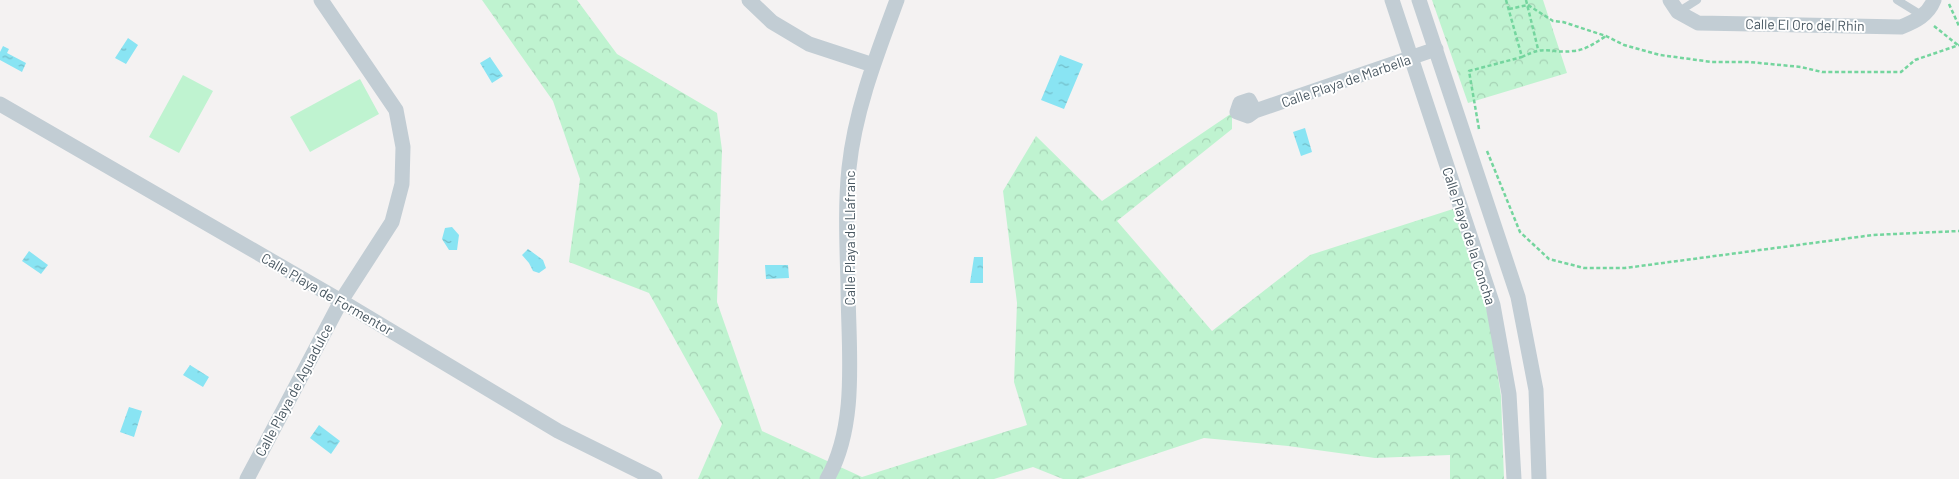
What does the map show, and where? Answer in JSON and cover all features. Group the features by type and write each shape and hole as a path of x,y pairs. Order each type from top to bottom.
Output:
{"street":[{"name":"Calle Playa de Aguadulce","path":"247,479 341,301 392,222 402,184 403,146 396,110 321,0"},
{"path":"749,0 772,22 810,44 873,65"},
{"name":"Calle Playa de Llafranc","path":"827,479 838,461 846,417 851,348 848,286 849,168 873,65 897,0"},
{"name":"Calle Playa de la Concha","path":"1392,0 1493,305 1509,394 1514,479"},
{"name":"Calle Playa de la Concha","path":"1419,0 1518,297 1536,390 1539,479"},
{"path":"1923,16 1941,1"},
{"name":"Calle El Oro del Rhin","path":"1674,6 1688,19 1698,23 1901,27 1923,16"},
{"name":"Calle Playa de Marbella","path":"1255,111 1436,49"},
{"name":"Calle Playa de Formentor","path":"0,104 341,301 558,431 655,479"}],"lane":[{"name":"Calle El Oro del Rhin","path":"1674,6 1697,0"},
{"path":"1897,0 1923,16"}],"path":[{"path":"1506,0 1522,57"},
{"path":"1526,0 1538,49"},
{"path":"1941,1 1959,26"},
{"path":"1509,9 1528,5 1553,21 1606,36 1624,45 1660,55 1712,62 1749,62 1822,72 1901,72 1915,60 1959,45"},
{"path":"1934,26 1959,45"},
{"path":"1480,134 1469,71 1522,57 1538,49 1572,52 1588,47 1606,36"},
{"path":"1484,143 1520,232 1549,259 1584,268 1625,268 1873,235 1959,231"}],"green space":[{"path":"482,0 577,0 617,54 717,113 722,150 717,302 762,431 862,477 1027,425 1014,382 1017,303 1003,191 1036,136 1102,201 1232,113 1232,129 1117,221 1212,331 1310,255 1453,209 1489,317 1501,396 1504,479 1450,479 1450,455 1375,458 1288,446 1204,438 1080,479 1063,479 1033,467 994,479 698,479 722,424 649,293 569,262 580,179 553,101"},
{"path":"1432,0 1543,0 1567,73 1468,103"},
{"path":"183,75 213,91 179,153 149,137"},
{"path":"360,79 379,114 310,152 290,117"}],"water":[{"path":"128,38 138,45 126,64 115,58"},
{"path":"3,46 9,49 7,53 26,63 22,72 0,60 0,52"},
{"path":"1060,55 1083,64 1064,109 1041,100"},
{"path":"490,57 503,76 492,83 480,63"},
{"path":"1305,128 1312,152 1301,156 1293,132"},
{"path":"452,227 459,235 457,250 449,250 442,239 445,228"},
{"path":"528,249 543,260 546,268 539,273 533,271 522,255"},
{"path":"29,251 48,265 41,274 22,261"},
{"path":"974,257 983,257 983,283 970,283"},
{"path":"765,265 788,265 789,278 766,279"},
{"path":"190,365 209,377 203,387 183,375"},
{"path":"129,407 142,411 134,437 120,432"},
{"path":"319,425 340,441 331,454 310,438"}]}
